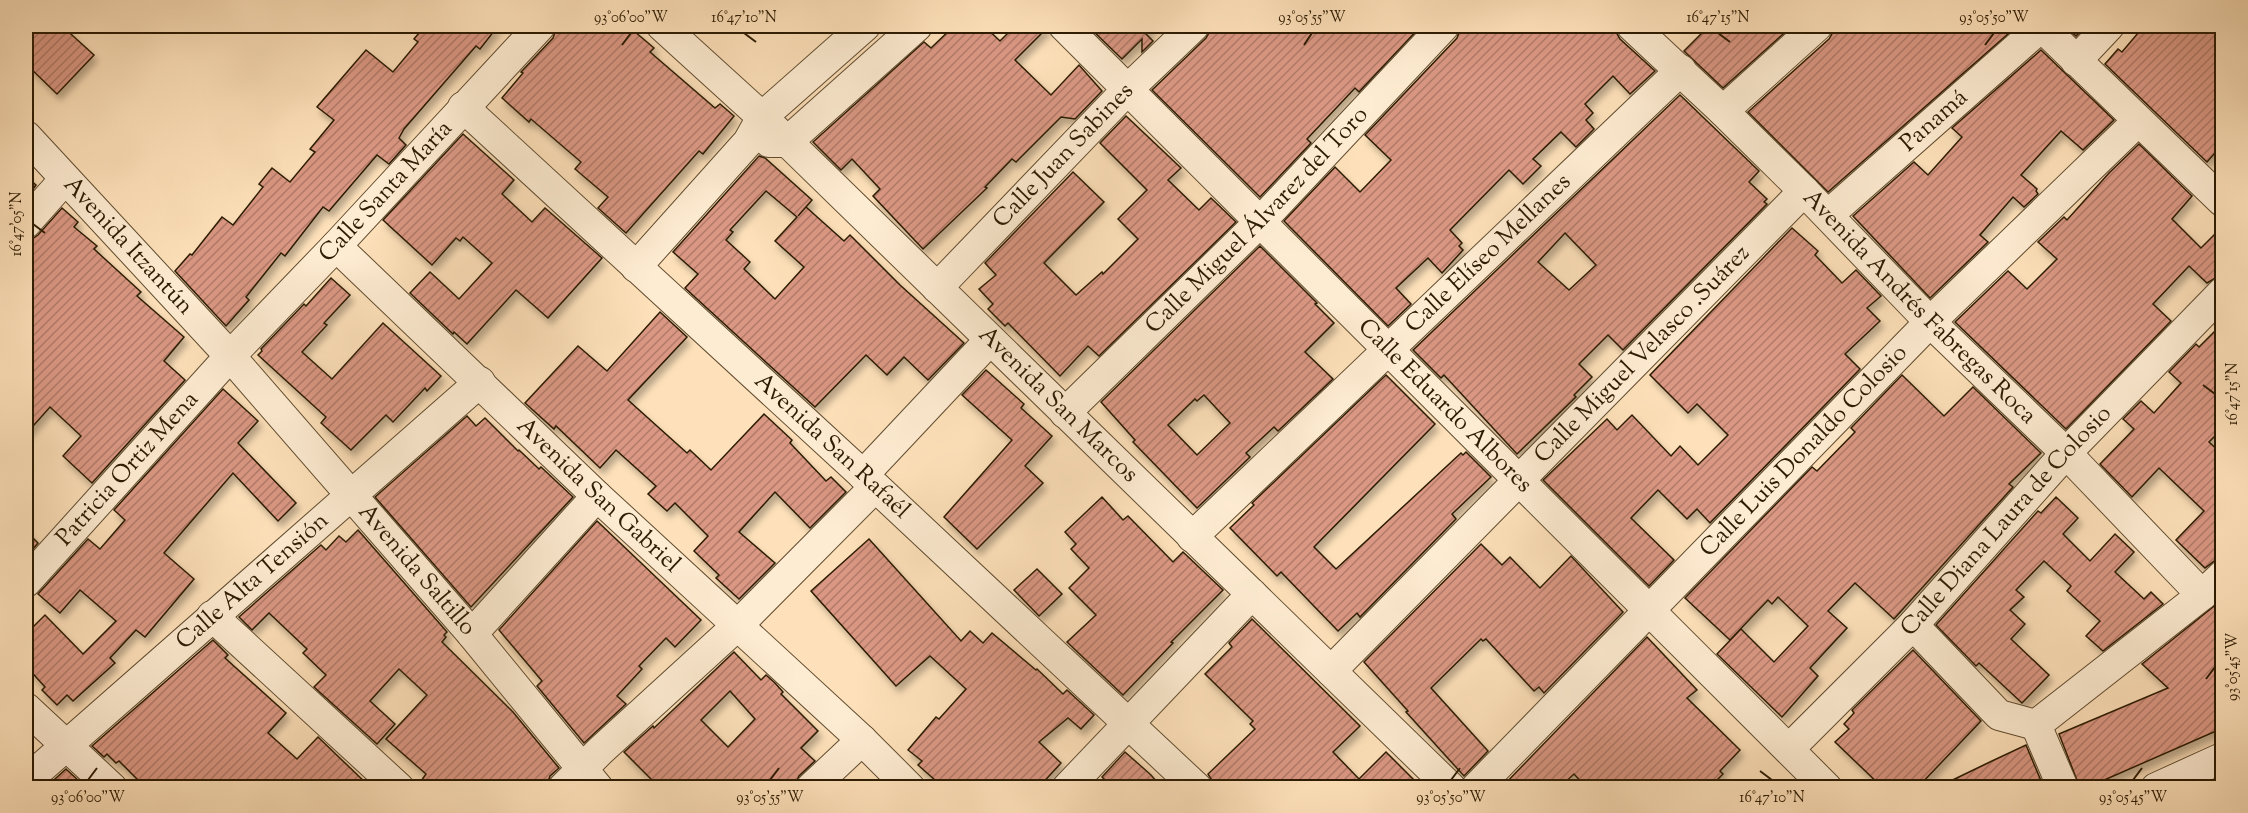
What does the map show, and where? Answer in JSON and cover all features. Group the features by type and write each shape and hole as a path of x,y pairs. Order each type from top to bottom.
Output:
{"street":[{"name":"Calle Santa María","path":"230,356 336,246 540,26"},
{"name":"Avenida San Marcos","path":"662,26 755,129 787,142 1451,788"},
{"path":"636,267 755,129 865,26"},
{"path":"787,142 917,26"},
{"name":"Calle Eduardo Albores","path":"1064,26 1827,788"},
{"name":"Calle Juan Sabines","path":"937,288 1128,89 1194,26"},
{"name":"Calle Miguel Álvarez del Toro","path":"1065,413 1260,222 1444,26"},
{"name":"Avenida Andrés Fabregas Roca","path":"1632,26 1681,70 1804,191 1930,322 2066,453 2212,585"},
{"path":"1723,111 1817,26"},
{"path":"2042,26 2138,122 2217,186"},
{"name":"Panamá","path":"1828,215 2042,26"},
{"path":"2076,61 2109,26"},
{"name":"Calle Elíseo Mellanes","path":"1192,537 1681,70"},
{"name":"Avenida San Rafaél","path":"463,107 869,481 1197,788"},
{"name":"Calle Luis Donaldo Colosio","path":"1476,788 1930,322 2138,122"},
{"name":"Avenida Itzantún","path":"26,136 230,356"},
{"path":"26,223 65,179"},
{"name":"Calle Miguel Velasco .Suárez","path":"1331,671 1804,191"},
{"name":"Avenida San Gabriel","path":"336,246 597,496 862,740 910,788"},
{"name":"Calle Diana Laura de Colosio","path":"1789,749 1913,625 2066,453 2223,293"},
{"path":"581,781 738,625 869,481 990,340"},
{"name":"Avenida Saltillo","path":"230,356 472,634 581,781"},
{"name":"Patricia Ortiz Mena","path":"26,582 230,356"},
{"name":"Calle Alta Tensión","path":"26,782 65,745 480,382"},
{"path":"472,634 597,496"},
{"path":"2036,725 2212,585"},
{"path":"1067,788 1252,594"},
{"path":"212,616 399,788"},
{"path":"1913,625 1999,715 2036,725"},
{"path":"26,708 112,788"},
{"path":"2036,725 2063,788"},
{"path":"811,788 862,740"},
{"path":"2156,788 2223,758"}],"building":[{"path":"26,26 62,26 94,55 57,94 26,64"},
{"path":"425,26 498,26 480,49 476,46 404,129 399,138 406,145 389,164 377,155 329,211 323,207 285,256 281,253 246,297 249,300 226,326 175,271 190,254 192,255 222,217 233,225 263,187 259,184 272,168 290,182 315,152 310,149 334,120 317,107 366,50 393,72 418,42 414,39"},
{"path":"557,26 628,26 654,48 650,52 715,108 720,104 734,116 703,154 699,151 626,233 598,208 608,197 575,169 581,162 531,119 529,122 502,98 523,73 521,72 553,38"},
{"path":"954,26 984,26 1000,41 1015,26 1047,26 1015,60 1051,95 1079,65 1102,91 1075,119 1061,117 1016,162 1012,159 985,187 987,188 923,249 873,196 880,189 852,159 841,170 813,142 924,42 931,48"},
{"path":"1088,26 1154,26 1146,34 1153,41 1142,52 1142,39 1122,59"},
{"path":"1211,26 1421,26 1359,92 1355,88 1307,139 1311,143 1260,197 1152,90 1206,38"},
{"path":"1461,26 1615,26 1620,39 1655,71 1630,94 1613,76 1585,104 1593,113 1586,120 1594,129 1576,147 1561,132 1533,159 1541,166 1523,184 1509,170 1450,230 1462,243 1459,246 1463,250 1442,273 1428,258 1396,288 1411,304 1388,326 1284,221 1335,167 1360,192 1391,160 1365,135 1457,38"},
{"path":"1709,26 1792,26 1723,88 1684,51"},
{"path":"1834,26 2017,26 1828,192 1748,112 1829,39"},
{"path":"2065,26 2086,26 2076,36"},
{"path":"2144,26 2223,26 2223,144 2207,162 2105,64 2118,49 2122,52"},
{"path":"2041,50 2114,120 2083,150 2061,131 2021,175 2037,189 2038,194 2024,207 2013,197 1980,235 1988,242 1930,298 1853,216 1914,162 1928,175 1962,137 1952,128"},
{"path":"1680,95 1759,171 1749,182 1767,199 1764,202 1767,204 1623,350 1608,335 1579,364 1592,377 1574,395 1576,397 1517,454 1444,375 1441,378 1413,350","holes":["1565,233 1596,265 1569,290 1538,262"]},
{"path":"1126,116 1181,168 1168,180 1199,210 1211,198 1236,222 1099,356 1088,346 1060,376 1008,323 1005,326 988,309 993,304 979,289 996,275 985,263 1073,172 1104,202 1044,263 1076,295 1102,272 1103,274 1138,239 1118,219 1147,190 1100,143"},
{"path":"463,134 514,180 502,194 532,222 545,208 602,258 548,318 516,290 467,344 454,332 453,334 410,293 430,272 459,299 492,263 463,237 460,241 456,238 432,265 383,220"},
{"path":"2139,144 2192,196 2172,219 2201,248 2223,226 2223,276 2207,283 2189,266 2153,304 2171,321 2066,429 1955,322 2008,271 2027,289 2057,259 2038,242 2064,217 2067,220 2109,173"},
{"path":"759,156 765,158 812,200 798,216 806,207 844,241 850,235 900,285 964,343 928,380 904,357 887,375 866,355 815,407 685,288 698,274 673,252","holes":["766,191 797,217 775,241 804,267 775,299 744,269 750,262 726,240 733,232 730,230"]},
{"path":"26,176 36,185 26,198"},
{"path":"62,208 78,222 74,227 97,246 94,249 141,292 137,296 184,337 164,361 185,380 92,483 63,456 81,436 50,407 26,434 26,240 38,235"},
{"path":"1792,228 1818,251 1815,255 1842,283 1856,270 1881,296 1867,308 1880,321 1845,354 1860,369 1710,523 1697,509 1687,519 1658,490 1631,518 1674,560 1649,586 1543,480 1607,419 1617,430 1632,415 1671,456 1680,446 1698,465 1728,435 1697,404 1688,413 1650,375"},
{"path":"1260,246 1334,323 1305,352 1333,379 1278,431 1274,427 1246,453 1250,457 1197,508 1133,442 1135,440 1101,402","holes":["1204,395 1230,423 1197,455 1168,425 1195,399 1197,401"]},
{"path":"331,278 350,295 324,323 327,325 302,352 332,379 383,323 441,376 427,391 425,388 393,422 386,415 351,450 321,423 326,417 258,355 261,349 304,304 306,306"},
{"path":"660,312 687,337 628,400 687,453 690,450 711,470 764,414 792,440 790,443 826,481 831,477 846,492 810,528 775,492 739,532 775,563 739,599 716,578 719,575 694,551 708,536 675,503 667,511 648,494 656,486 616,450 600,468 556,426 554,429 525,403 578,346 607,371"},
{"path":"2223,323 2223,428 2209,442 2223,455 2223,559 2217,559 2205,568 2176,540 2204,511 2159,468 2132,497 2100,464 2134,429 2123,419 2141,401 2154,413 2181,383 2169,372 2196,344 2199,347"},
{"path":"986,370 1024,404 1021,408 1052,436 1025,466 1043,483 977,549 944,517 1012,440 962,395"},
{"path":"1386,375 1435,424 1314,547 1336,569 1461,453 1463,455 1466,452 1491,477 1452,514 1456,519 1360,617 1357,613 1338,631 1281,572 1277,576 1230,528 1254,505 1252,503"},
{"path":"1902,375 1944,416 1973,387 2041,453 2009,484 2013,487 1894,619 1855,583 1828,611 1847,628 1810,668 1818,676 1782,717 1717,654 1741,629 1774,662 1808,626 1778,597 1772,604 1768,600 1730,640 1685,598 1812,467 1817,471 1855,432 1851,428"},
{"path":"223,389 258,421 238,443 296,503 278,521 233,473 164,553 194,579 145,637 136,630 110,658 115,663 73,701 67,695 57,705 42,690 45,687 26,666 26,634 45,615 83,654 116,621 80,590 60,613 38,594 88,539 100,549 125,520 114,510"},
{"path":"467,416 476,426 485,418 518,451 539,469 541,467 573,497 471,607 375,497"},
{"path":"1102,497 1123,520 1128,516 1173,562 1183,552 1223,590 1123,695 1067,642 1096,615 1069,588 1089,568 1071,549 1076,544 1065,532"},
{"path":"2056,497 2078,518 2063,534 2090,561 2115,534 2134,552 2115,572 2144,599 2151,592 2163,604 2103,651 2086,636 2100,621 2067,591 2071,586 2044,561 2016,590 2024,597 2010,610 2025,624 2011,639 2049,675 2022,703 1979,663 1976,666 1936,625 2038,511 2041,513"},
{"path":"597,521 701,620 675,647 666,638 639,666 642,669 617,696 626,704 584,743 537,686 542,681 499,630"},
{"path":"358,530 447,632 442,642 513,712 559,768 550,776 546,788 416,788 426,774 386,739 427,695 399,669 370,701 395,724 377,744 314,687 326,675 303,653 307,649 269,613 252,630 239,617 321,545 326,550 339,536 346,542"},
{"path":"26,531 38,543 26,557"},
{"path":"869,539 961,641 970,631 983,643 992,633 1037,669 1063,694 1067,690 1094,715 1081,729 1068,718 1039,742 1061,763 1038,788 944,788 918,765 922,761 908,750 936,717 939,719 966,689 930,656 896,686 811,591"},
{"path":"1481,544 1502,565 1510,557 1540,588 1571,556 1623,612 1544,693 1539,687 1534,691 1486,639 1483,641 1481,639 1431,688 1488,751 1464,776 1364,662"},
{"path":"1037,569 1062,594 1039,616 1014,590"},
{"path":"2223,599 2223,728 2086,788 2080,788 2059,734 2168,688 2142,664"},
{"path":"1252,619 1360,726 1333,752 1359,779 1386,752 1422,788 1214,788 1208,774 1255,729 1250,724 1253,721 1205,674 1232,647 1229,643"},
{"path":"1647,637 1697,690 1687,698 1740,750 1720,771 1723,774 1709,788 1587,788 1574,774 1559,788 1501,788"},
{"path":"213,640 228,655 225,658 286,713 268,733 297,759 318,737 371,788 146,788 119,761 116,763 107,754 104,757 92,746"},
{"path":"1913,650 1981,721 1917,788 1883,788 1835,742 1849,729 1844,724 1854,713 1852,710"},
{"path":"734,652 761,680 766,675 775,683 783,692 781,694 818,731 801,748 815,761 799,776 794,788 660,788 624,752 653,726 654,728","holes":["730,691 755,719 728,747 701,720"]},
{"path":"2026,745 2044,788 1936,788 1992,761"},
{"path":"1125,752 1162,788 1113,788 1102,777"},
{"path":"66,769 79,781 73,788 45,788"}]}
